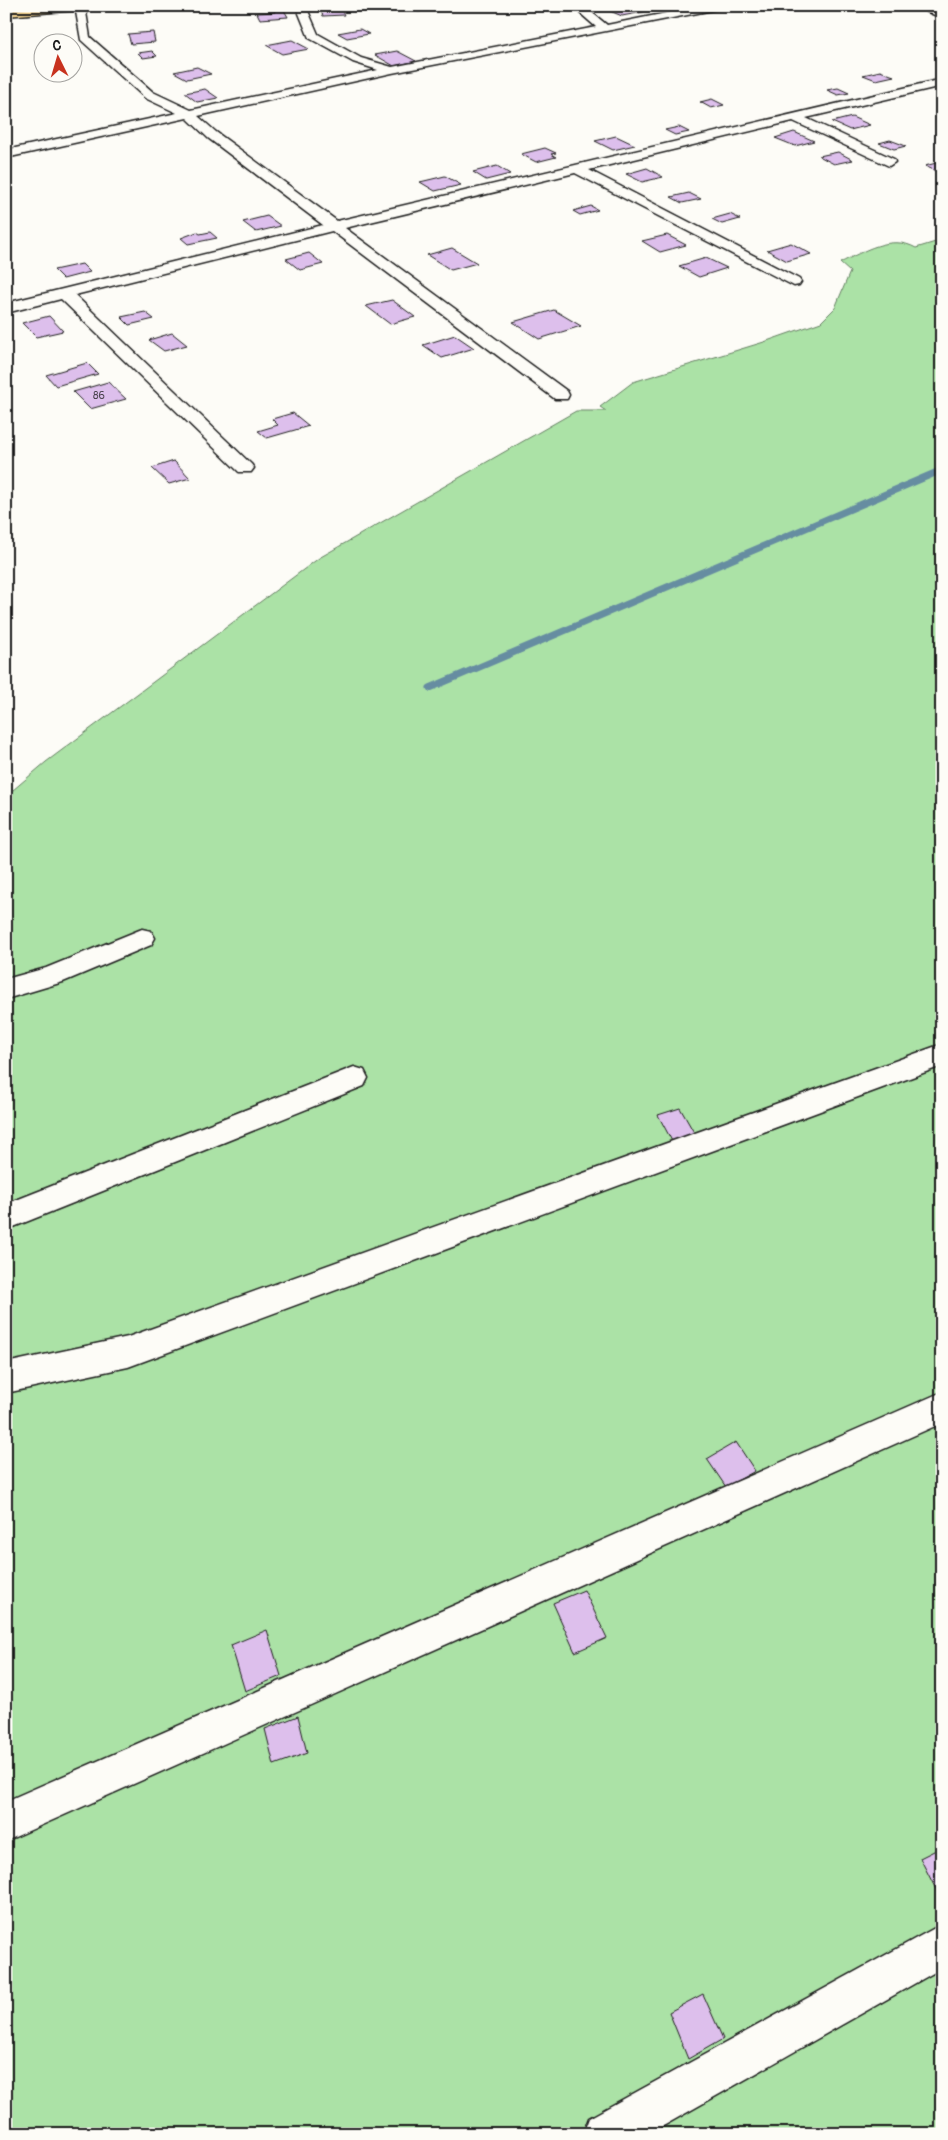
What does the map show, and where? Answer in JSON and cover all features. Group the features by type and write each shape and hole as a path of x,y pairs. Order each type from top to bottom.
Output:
{"main road":[{"path":"6,13 83,6"}],"street":[{"path":"83,6 85,38 148,94 189,114 212,135 561,395"},
{"path":"301,6 313,36 357,60 392,70"},
{"path":"577,6 602,27"},
{"path":"6,154 392,70 602,27 718,6"},
{"path":"918,6 942,15"},
{"path":"6,308 335,226 942,82"},
{"path":"794,117 889,162"},
{"path":"578,169 794,282"},
{"path":"65,294 245,468"},
{"path":"6,989 54,975 142,938"},
{"path":"6,1378 128,1352 942,1054"},
{"path":"6,1218 354,1078"},
{"path":"6,1821 942,1407"},
{"path":"605,2134 942,1945"}],"green space":[{"path":"942,240 942,2134 6,2134 6,796 46,762 319,558 576,411 606,411 600,407 633,382 764,342 821,322 835,308 850,272 840,263 849,258 887,243 907,244 916,248"}],"building":[{"path":"409,6 437,6 441,9 418,12"},
{"path":"638,6 648,11 622,16 610,11"},
{"path":"340,8 344,15 323,16 320,9"},
{"path":"274,10 284,10 288,17 260,19 257,13 275,12"},
{"path":"360,29 369,34 347,38 338,33"},
{"path":"153,32 155,42 131,44 128,34"},
{"path":"292,40 309,49 282,54 266,45"},
{"path":"152,51 157,56 143,58 138,53"},
{"path":"397,51 416,61 394,66 375,55"},
{"path":"197,67 211,74 187,79 174,72"},
{"path":"880,71 894,76 876,80 863,75"},
{"path":"838,88 849,93 838,95 827,90"},
{"path":"205,89 218,98 197,102 185,93"},
{"path":"712,99 724,105 711,108 700,102"},
{"path":"852,117 870,125 850,130 832,122"},
{"path":"679,127 689,132 675,135 665,130"},
{"path":"794,132 814,141 795,146 775,138"},
{"path":"616,136 635,145 613,150 595,141"},
{"path":"890,140 906,146 894,149 879,143"},
{"path":"545,148 556,153 551,154 556,157 536,162 521,154"},
{"path":"838,152 853,160 834,164 819,156"},
{"path":"940,162 942,174 925,166"},
{"path":"497,166 510,174 486,180 473,172"},
{"path":"647,168 663,177 642,182 626,174"},
{"path":"445,176 461,185 435,191 420,182"},
{"path":"689,193 701,199 682,203 671,197"},
{"path":"591,206 598,210 580,215 573,211"},
{"path":"730,214 740,219 722,224 712,219"},
{"path":"267,216 281,226 256,232 243,222"},
{"path":"197,232 200,234 210,232 217,238 188,244 181,238"},
{"path":"667,235 686,245 660,252 642,241"},
{"path":"791,243 811,254 787,261 767,250"},
{"path":"452,248 477,263 451,270 427,255"},
{"path":"309,253 323,264 300,270 286,259"},
{"path":"706,258 727,268 699,277 679,266"},
{"path":"82,264 90,272 63,279 54,270"},
{"path":"392,300 415,317 390,324 366,306"},
{"path":"554,310 581,326 539,339 513,322"},
{"path":"145,312 154,319 129,325 121,317"},
{"path":"49,316 63,331 36,337 22,323"},
{"path":"172,333 187,345 164,351 149,340"},
{"path":"455,335 474,348 442,358 423,345"},
{"path":"87,363 98,374 56,386 46,375"},
{"path":"108,382 126,399 90,409 73,392"},
{"path":"293,413 309,426 267,438 258,431 278,425 272,419"},
{"path":"174,461 190,478 169,484 152,468"},
{"path":"680,1108 696,1136 673,1143 658,1115"},
{"path":"736,1442 755,1471 726,1487 707,1459"},
{"path":"584,1590 607,1638 575,1652 553,1603"},
{"path":"267,1630 281,1676 245,1691 231,1645"},
{"path":"298,1716 307,1753 274,1765 265,1729"},
{"path":"942,1847 942,1901 920,1858"},
{"path":"703,1994 723,2039 688,2059 669,2012"}],"waterway":[{"path":"430,688 942,470"}]}
